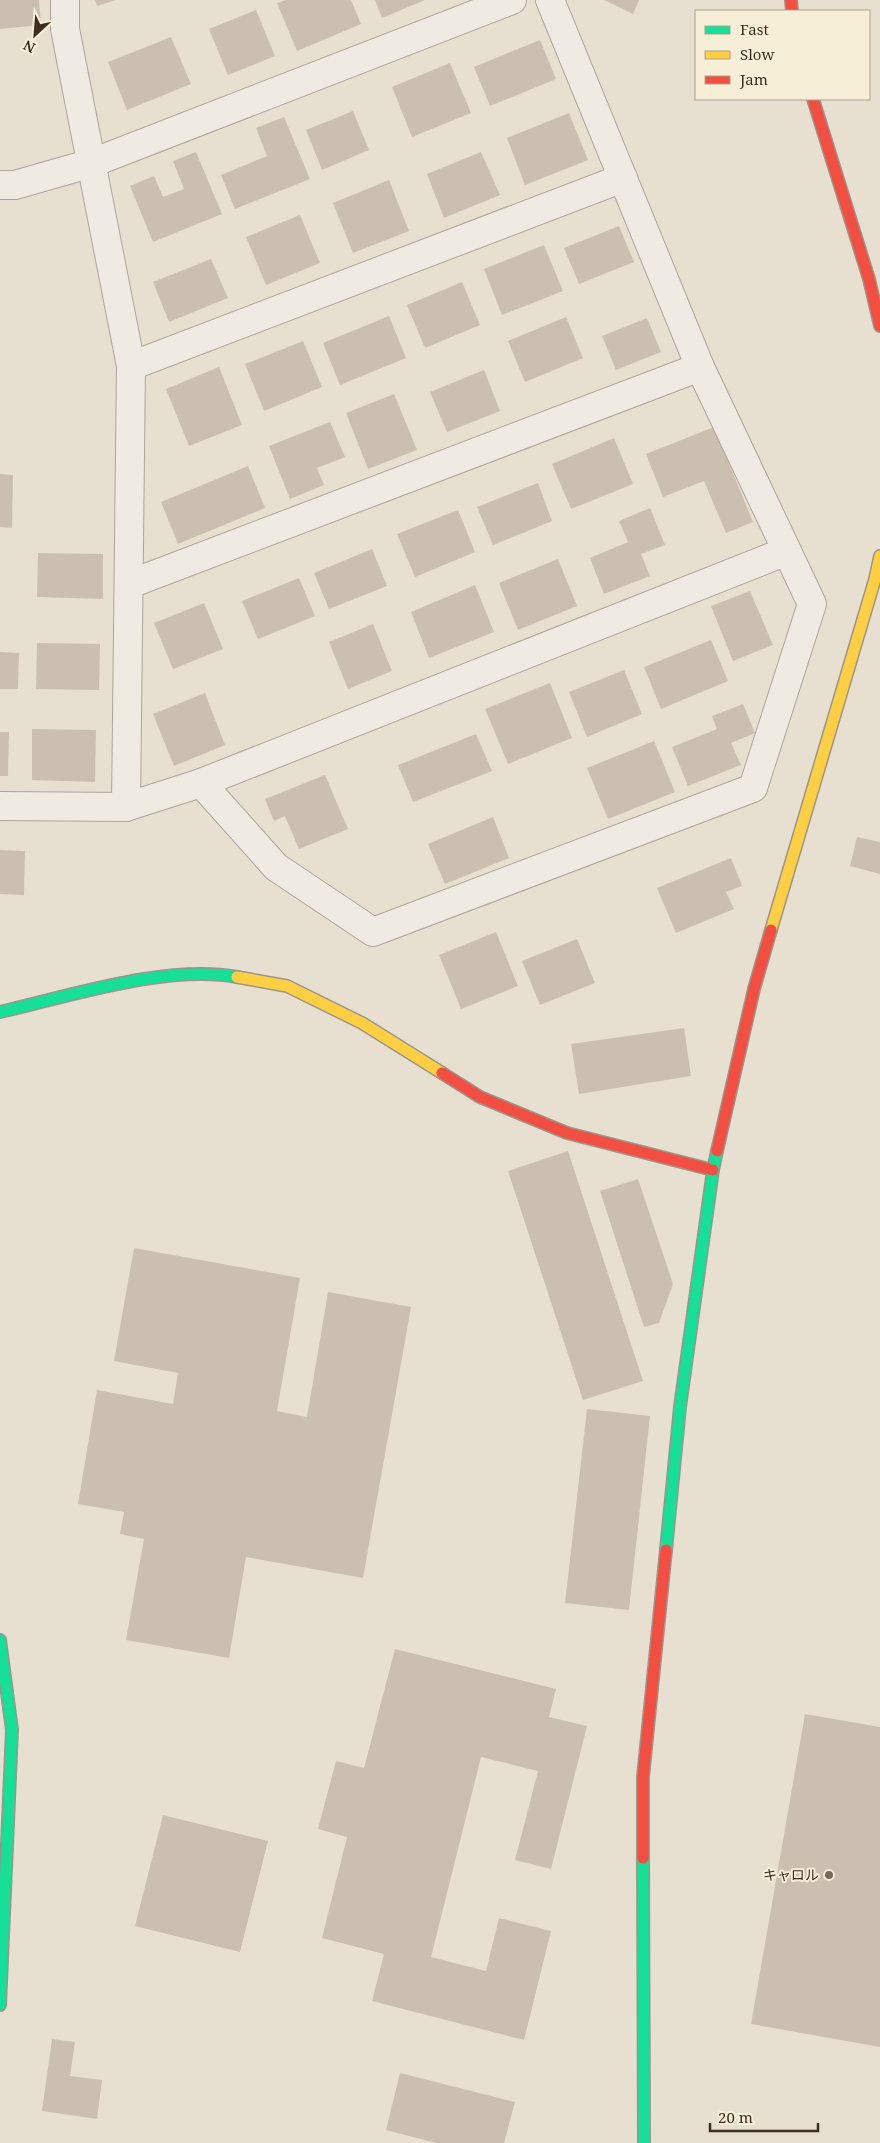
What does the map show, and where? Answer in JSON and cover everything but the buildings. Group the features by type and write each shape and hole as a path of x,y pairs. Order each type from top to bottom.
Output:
{"street":[{"path":"65,0 64,29 92,162 131,366 126,807"},
{"path":"0,185 15,185 92,162 512,0"},
{"path":"201,783 276,867 373,932 753,788 812,604 700,367 550,0"},
{"path":"812,100 869,279 880,326"},
{"path":"131,366 623,178"},
{"path":"130,584 700,367"},
{"path":"0,806 126,807 201,783 787,551"},
{"path":"644,2143 642,1777 680,1407 713,1170 754,989 880,556"},
{"path":"0,1012 145,979 215,973 287,986 362,1023 480,1097 567,1133 713,1170"},
{"path":"0,1640 12,1730 0,2005"}],"traffic: fast":[{"path":"0,1012 87,990 150,978 210,974 237,977"},
{"path":"666,1550 680,1407 717,1151"},
{"path":"0,1640 12,1730 0,2005"},
{"path":"643,1858 644,2143"}],"traffic: slow":[{"path":"771,930 875,579 880,556"},
{"path":"237,977 287,986 362,1023 442,1073"}],"traffic: jam":[{"path":"791,0 792,10"},
{"path":"813,100 869,279 880,326"},
{"path":"717,1151 754,989 771,930"},
{"path":"442,1073 480,1097 567,1133 713,1170"},
{"path":"643,1858 643,1777 666,1550"}],"place":[{"name":"キャロル","path":"829,1875"}]}
